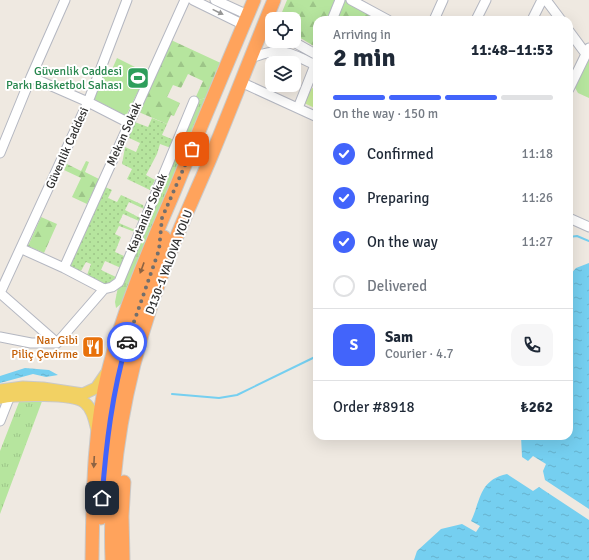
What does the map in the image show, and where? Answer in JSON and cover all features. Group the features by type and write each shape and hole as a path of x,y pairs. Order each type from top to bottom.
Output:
{"highway":[{"path":"107,559 93,492 95,455 102,401 109,368 120,329 144,262 254,0"},
{"path":"107,559 101,521 104,461 114,398 129,338 159,250 263,0"},
{"name":"D130-1 YALOVA YOLU","path":"107,559 125,402 143,331 162,272 249,65 274,0"},
{"path":"275,12 280,0"},
{"path":"107,559 122,516 124,466 135,395 143,362 170,272 265,37"},
{"path":"159,250 162,218"}],"main road":[{"path":"8,394 23,387 43,388 83,394 96,388 109,368"},
{"path":"0,390 8,394 78,399 84,402 91,411 98,433"}],"street":[{"path":"0,153 65,0"},
{"name":"Güvenlik Caddesi","path":"0,293 22,249 88,102 127,0"},
{"name":"Mekan Sokak","path":"64,268 184,0"},
{"path":"193,0 246,20"},
{"path":"215,0 246,20"},
{"path":"334,16 340,0"},
{"path":"351,0 381,16"},
{"path":"436,16 443,0"},
{"path":"478,16 486,0"},
{"path":"534,16 542,0"},
{"path":"546,0 557,16"},
{"path":"573,35 588,51 573,81"},
{"path":"301,46 313,53"},
{"path":"257,56 270,52 286,52 313,63"},
{"path":"298,108 313,71"},
{"path":"31,77 88,102 129,123"},
{"path":"245,84 313,115"},
{"name":"Kaptanlar Sokak","path":"104,289 112,287 118,282 194,101"},
{"path":"573,220 589,227"},
{"path":"0,337 23,342 44,344 57,343 104,289 64,268 22,249"},
{"path":"0,293 57,343"},
{"path":"0,421 8,394"}],"green space":[{"path":"287,0 347,0 377,16 313,16 313,46 301,38 301,12 282,12"},
{"path":"171,40 225,65 210,97 194,101 203,81 188,74 181,88 173,85 167,97 180,103 174,116 171,115 167,124 137,110"},
{"path":"589,56 589,98 578,93 574,86"},
{"path":"117,58 147,73 126,116 94,99 105,72 110,74"},
{"name":"Güvenlik Caddesi Parkı Basketbol Sahası","path":"136,68 147,73 139,89 128,83"},
{"path":"312,88 313,88 313,107 304,103"},
{"path":"210,97 122,303 116,308 115,302 119,282 194,101"},
{"path":"152,118 167,124 162,135 174,140 171,148 160,144 157,154 146,175 155,180 150,190 127,179 132,169 122,164 125,147 136,152 140,143 125,136 132,121 148,127"},
{"path":"86,161 89,162 85,172 99,179 87,204 72,197 81,178 64,170 67,164 81,171"},
{"path":"103,186 112,190 108,198 117,202 121,195 143,205 144,209 129,202 125,210 140,218 139,221 123,214 119,223 135,230 135,232 119,226 115,234 121,237 115,252 124,256 121,268 105,261 101,270 116,277 109,284 105,284 87,275 91,264 86,262 81,271 67,266"},
{"path":"41,217 57,224 44,253 28,246"},
{"path":"44,396 0,514 0,451 21,397"}],"water":[{"path":"589,263 589,509 545,480 543,471 546,464 533,456 528,461 522,457 521,440 573,440 573,271 576,268"},
{"path":"25,368 49,370 58,375 46,377 33,374 0,383 0,376"},
{"path":"507,474 533,491 539,487 589,520 589,560 414,560 417,551 441,529 462,524 476,532 480,526 471,521 482,492 491,481"}],"waterway":[{"path":"573,236 577,236 589,241"},
{"path":"172,394 219,398 237,395 313,358"}],"way so far":[{"path":"127,342 159,250 162,218 192,149"}],"place":[{"name":"Güvenlik Caddesi Parkı Basketbol Sahası","path":"138,78"},
{"name":"Nar Gibi Piliç Çevirme","path":"93,347"}],"route":[{"path":"102,498 104,461 110,416 127,342"}]}
